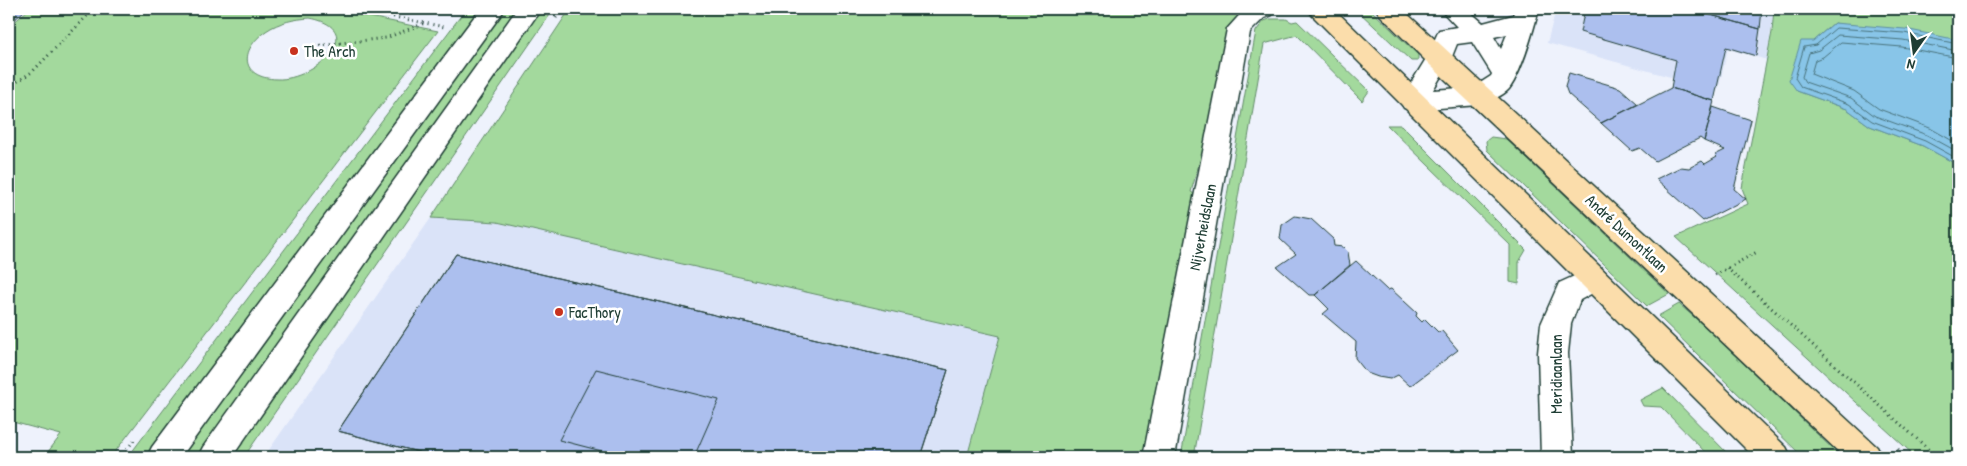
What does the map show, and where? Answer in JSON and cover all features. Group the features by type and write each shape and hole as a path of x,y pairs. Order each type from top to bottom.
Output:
{"main road":[{"path":"1320,9 1775,457"},
{"name":"André Dumontlaan","path":"1388,9 1439,59 1866,457"}],"street":[{"path":"163,457 268,318 493,9"},
{"path":"214,457 529,9"},
{"name":"Nijverheidslaan","path":"1159,457 1239,29 1256,12 1264,9"},
{"path":"1452,9 1479,33 1505,74"},
{"path":"1413,101 1439,59 1448,36 1479,33 1525,15"},
{"path":"1413,101 1479,96 1500,83 1505,74 1525,15"},
{"name":"Meridiaanlaan","path":"1557,457 1553,353 1556,324 1569,292 1594,279"}],"path":[{"path":"9,87 32,72 94,9"},
{"path":"354,9 448,28"},
{"path":"305,47 386,38 425,23"},
{"path":"1712,277 1756,252"},
{"path":"1727,268 1937,457"}],"shaded area":[{"path":"1556,9 1774,9 1767,60 1728,49 1718,90 1547,43"},
{"name":"FacThory","path":"431,218 497,222 1001,336 967,457 264,457"}],"green space":[{"path":"29,9 331,9 438,31 111,457 44,457 61,435 9,421 9,27","holes":["310,18 328,24 336,33 336,43 330,54 320,64 306,72 292,77 277,79 256,74 250,68 247,62 251,46 257,38 276,25"]},
{"path":"466,9 485,9 151,457 128,457"},
{"path":"501,9 521,9 200,457 172,457"},
{"path":"536,9 554,9 244,457 221,457"},
{"path":"570,9 1248,9 1241,13 1233,25 1223,80 1191,192 1199,197 1150,457 967,457 1000,336 497,222 431,218"},
{"path":"1356,9 1370,9 1418,55 1418,61 1411,61"},
{"path":"1774,9 1958,9 1958,40 1834,23 1813,41 1797,91 1847,109 1870,126 1923,146 1958,165 1958,457 1916,457 1676,237 1748,204 1742,188 1772,32"},
{"path":"1270,19 1297,21 1369,91 1362,101 1297,35 1264,44 1194,457 1181,457 1256,31 1264,21"},
{"path":"1387,125 1401,125 1526,250 1519,262 1519,284 1510,282 1510,245"},
{"path":"1491,137 1506,139 1669,294 1647,306 1487,150 1486,141"},
{"path":"1679,304 1711,332 1841,457 1803,457 1658,316"},
{"path":"1663,388 1731,457 1710,457 1661,407 1643,406 1640,400"}],"water":[{"path":"1834,23 1905,29 1958,40 1958,165 1923,146 1870,126 1847,109 1797,91 1789,80 1801,41 1813,41"}],"building":[{"path":"9,9 26,9 9,25"},
{"path":"1585,9 1690,9 1760,29 1756,56 1726,47 1714,101 1671,88 1676,60 1580,32"},
{"path":"1690,9 1762,9 1760,29"},
{"path":"1569,73 1620,88 1638,104 1601,123 1568,94 1565,86"},
{"path":"1671,88 1714,101 1704,141 1700,138 1655,161 1640,148 1632,151 1601,123"},
{"path":"1713,107 1751,120 1734,189 1746,199 1703,221 1656,179 1681,167 1689,168 1702,161 1705,164 1717,157 1715,155 1725,150 1704,141"},
{"path":"1295,216 1311,219 1333,239 1334,246 1343,247 1348,252 1350,265 1315,295 1309,295 1277,267 1296,254 1280,239 1282,225"},
{"name":"FacThory","path":"456,254 948,370 920,457 694,457 719,400 596,369 559,440 625,457 437,457 338,431"},
{"name":"FacThory","path":"456,254 948,370 920,457 437,457 338,431"},
{"path":"1356,261 1387,290 1391,289 1417,313 1416,316 1422,322 1425,319 1438,332 1442,331 1458,350 1410,386 1398,375 1390,379 1367,373 1355,358 1356,342 1323,314 1329,309 1315,295"}],"waterway":[{"path":"1947,9 1958,11"}],"place":[{"name":"The Arch","path":"294,51"},
{"name":"FacThory","path":"559,312"}]}
